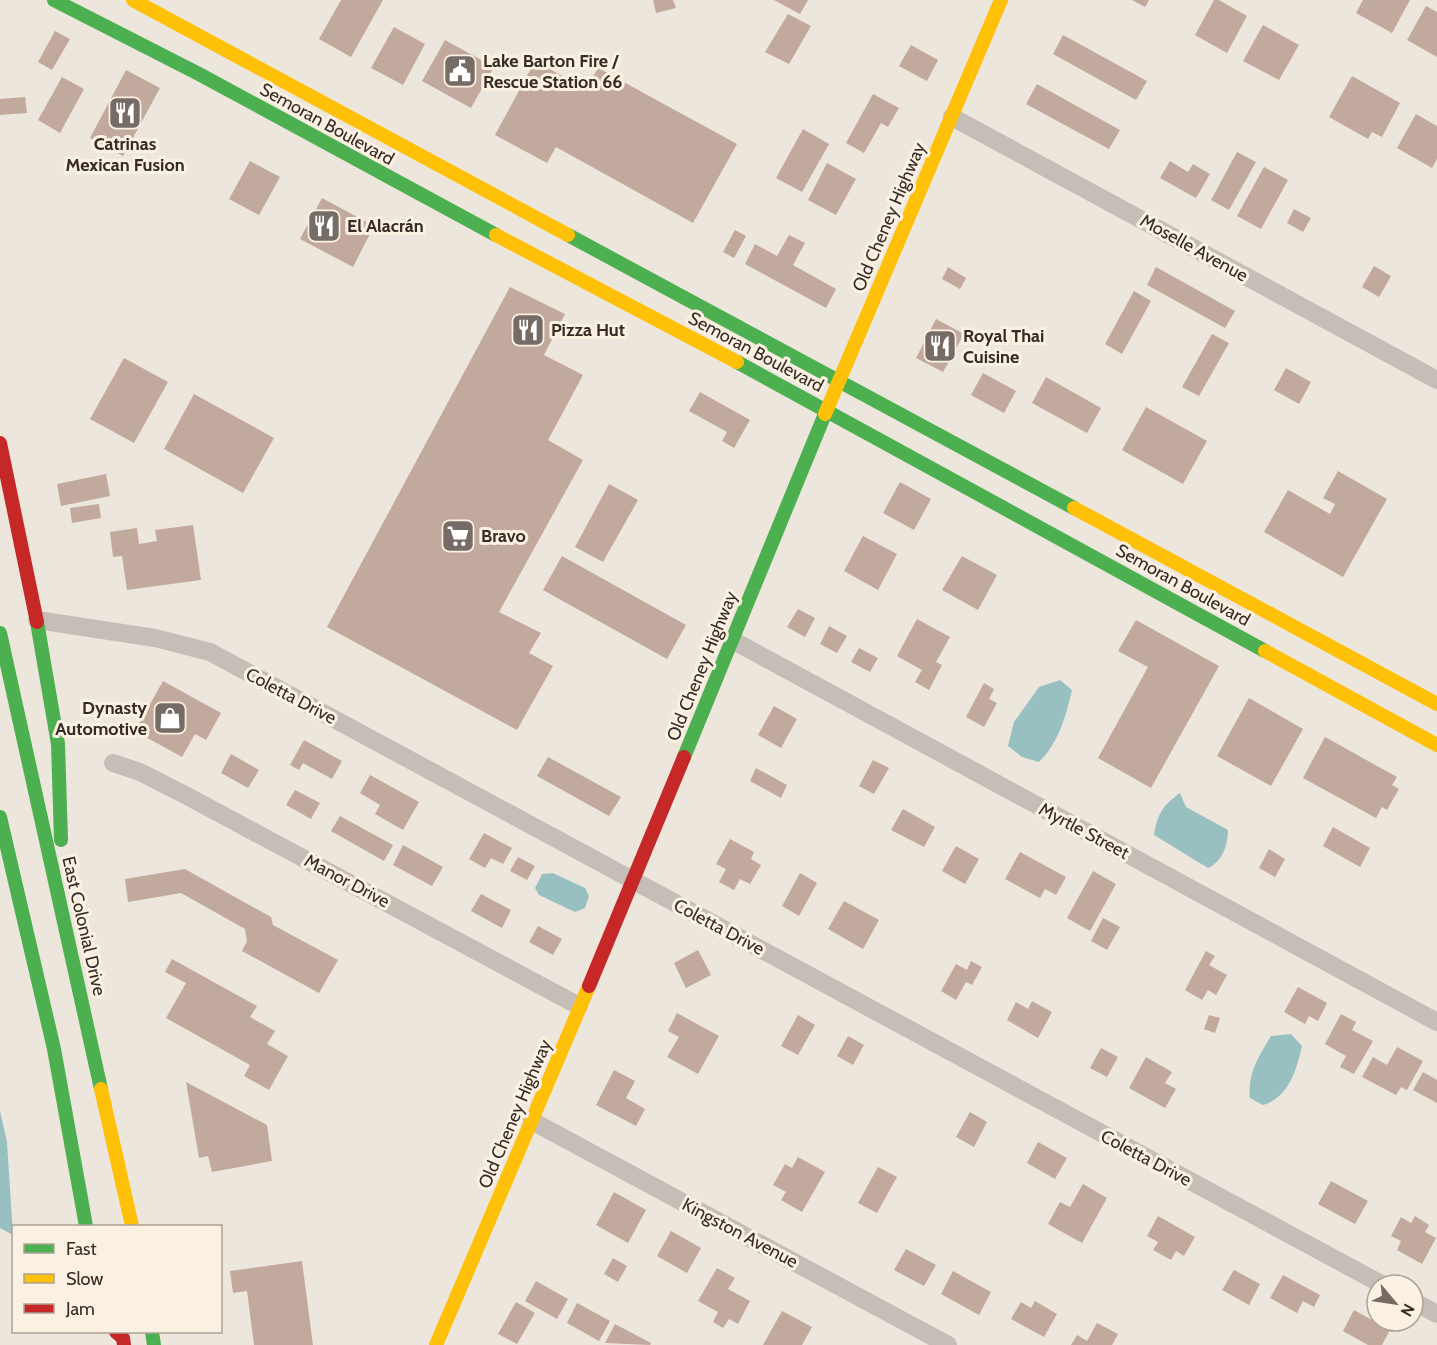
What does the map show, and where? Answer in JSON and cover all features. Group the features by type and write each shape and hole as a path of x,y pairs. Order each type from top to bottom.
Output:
{"main road":[{"name":"Semoran Boulevard","path":"54,0 826,410 1437,745"},
{"name":"Semoran Boulevard","path":"133,0 838,382 1052,494 1437,704"},
{"name":"Old Cheney Highway","path":"436,1345 633,881 826,410 1001,0"},
{"path":"306,133 348,137"},
{"path":"376,145 393,140"},
{"path":"413,191 445,192"},
{"path":"591,265 624,265"},
{"path":"0,443 37,620 58,744 63,914"},
{"path":"1136,580 1168,577 1273,631 1307,634"},
{"name":"East Colonial Drive","path":"0,633 132,1225"},
{"path":"0,817 54,1049 86,1225"},
{"path":"54,1049 77,1087"},
{"path":"92,1117 127,1200"}],"street":[{"name":"Moselle Avenue","path":"952,117 1437,380"},
{"name":"Coletta Drive","path":"37,620 147,636 210,652 1365,1275"},
{"name":"Myrtle Street","path":"732,640 1437,1022"},
{"name":"Manor Drive","path":"112,763 140,772 187,796 579,1006"},
{"name":"Kingston Avenue","path":"532,1120 948,1345"}],"water":[{"path":"1060,680 1072,690 1056,738 1039,762 1022,757 1008,746 1014,722 1039,687"},
{"path":"1180,793 1186,807 1228,830 1223,852 1217,862 1208,868 1154,835 1162,811"},
{"path":"553,873 585,888 589,896 585,908 575,912 539,895 535,888 542,874"},
{"path":"1291,1034 1302,1046 1294,1074 1279,1096 1263,1105 1250,1098 1252,1073 1271,1036"},
{"path":"0,1111 7,1142 12,1234 0,1228"}],"building":[{"path":"341,0 383,0 351,57 319,39"},
{"path":"653,0 673,0 676,8 656,13"},
{"path":"774,0 808,0 800,14"},
{"path":"1132,0 1149,0 1145,7"},
{"path":"1214,0 1219,0 1247,16 1227,53 1195,35"},
{"path":"1363,0 1410,0 1392,33 1356,13"},
{"path":"1426,6 1437,12 1437,57 1407,40"},
{"path":"788,14 811,26 789,64 765,52"},
{"path":"1263,25 1299,45 1279,80 1243,61"},
{"path":"394,27 425,44 403,85 371,68"},
{"path":"55,31 70,39 52,70 38,62"},
{"path":"1063,35 1147,81 1136,100 1053,54"},
{"path":"445,40 494,67 471,108 422,81"},
{"path":"911,45 938,60 927,81 899,66"},
{"path":"535,61 586,89 598,68 737,144 693,223 556,147 547,163 495,135"},
{"name":"Catrinas Mexican Fusion","path":"126,70 160,88 123,156 90,138"},
{"path":"1352,76 1400,103 1382,137 1372,132 1368,139 1329,117"},
{"path":"62,77 84,89 60,133 38,120"},
{"path":"1037,84 1120,130 1109,149 1026,104"},
{"path":"873,94 899,108 888,127 881,123 864,153 846,143"},
{"path":"25,97 27,113 0,115 0,99"},
{"path":"1416,114 1437,126 1437,159 1432,168 1397,148"},
{"path":"803,129 829,144 802,192 776,178"},
{"path":"1237,152 1256,162 1229,210 1211,200"},
{"path":"250,161 280,177 259,215 229,199"},
{"path":"1170,161 1188,172 1193,164 1210,174 1196,198 1160,178"},
{"path":"827,163 856,179 836,215 808,200"},
{"path":"1264,167 1288,180 1261,229 1237,216"},
{"path":"322,198 374,226 353,267 300,239"},
{"path":"1294,209 1311,218 1303,232 1287,223"},
{"path":"735,230 746,236 734,258 723,252"},
{"path":"789,235 805,243 793,265 836,289 826,308 745,264 755,244 777,256"},
{"path":"1374,266 1391,276 1379,297 1362,287"},
{"path":"948,267 966,278 960,289 942,279"},
{"path":"1156,267 1235,311 1225,328 1147,285"},
{"name":"Bravo","path":"510,287 565,314 544,355 583,375 548,440 583,460 499,612 541,633 529,653 553,666 517,730 327,627"},
{"path":"1134,291 1151,301 1122,354 1105,344"},
{"name":"Royal Thai Cuisine","path":"936,319 964,334 943,372 916,358"},
{"path":"1212,334 1229,343 1199,396 1182,387"},
{"path":"124,358 168,382 134,443 90,419"},
{"path":"1286,368 1311,382 1299,404 1274,390"},
{"path":"983,373 1016,391 1004,413 971,395"},
{"path":"1046,377 1101,408 1087,433 1032,403"},
{"path":"700,392 750,420 734,448 722,441 727,432 689,411"},
{"path":"194,394 274,438 243,493 164,449"},
{"path":"1146,407 1207,441 1183,484 1122,450"},
{"path":"1338,471 1387,499 1343,577 1264,532 1288,490 1330,514 1335,504 1323,498"},
{"path":"106,474 110,496 61,506 57,484"},
{"path":"900,482 931,499 914,530 883,513"},
{"path":"609,484 638,500 603,562 575,547"},
{"path":"99,504 101,518 72,523 70,508"},
{"path":"193,525 201,580 127,590 122,556 113,557 110,532 137,528 139,544 157,541 155,530"},
{"path":"863,536 897,554 878,590 844,571"},
{"path":"562,556 686,625 667,659 543,590"},
{"path":"962,556 997,575 978,610 942,590"},
{"path":"798,609 815,618 805,637 787,627"},
{"path":"917,619 950,637 936,662 942,665 929,690 915,682 922,670 897,656"},
{"path":"1136,620 1219,666 1151,788 1098,758 1148,667 1118,651"},
{"path":"829,626 847,636 837,653 820,644"},
{"path":"859,648 878,658 870,672 851,662"},
{"path":"163,681 221,713 206,740 195,734 182,757 135,731"},
{"path":"984,683 994,689 989,699 997,703 984,727 966,717"},
{"path":"1249,698 1303,729 1271,786 1217,756"},
{"path":"774,706 797,719 781,748 758,735"},
{"path":"1325,737 1397,777 1392,785 1399,789 1387,810 1382,807 1376,818 1303,778"},
{"path":"304,740 342,761 332,779 303,763 299,770 290,765"},
{"path":"231,754 259,770 248,788 221,773"},
{"path":"548,757 621,797 609,816 537,776"},
{"path":"873,760 889,768 874,794 859,786"},
{"path":"756,768 787,785 781,798 750,781"},
{"path":"370,775 419,802 403,830 375,814 380,805 360,793"},
{"path":"295,790 320,803 311,819 286,805"},
{"path":"903,809 935,827 924,847 891,830"},
{"path":"340,816 393,845 384,861 331,831"},
{"path":"1333,827 1370,848 1360,867 1323,846"},
{"path":"484,833 512,848 503,864 491,858 485,868 469,859"},
{"path":"730,839 754,852 751,859 761,865 750,884 740,879 734,890 719,882 726,869 716,864"},
{"path":"403,845 443,867 432,886 393,865"},
{"path":"956,846 979,859 965,884 942,871"},
{"path":"1269,849 1285,859 1275,877 1259,868"},
{"path":"1020,852 1066,877 1056,895 1045,889 1040,898 1005,879"},
{"path":"518,857 535,866 527,880 510,871"},
{"path":"185,869 271,917 273,925 338,960 319,993 242,951 247,941 245,929 181,893 128,902 125,879"},
{"path":"1093,871 1116,884 1090,931 1067,918"},
{"path":"800,873 817,883 799,916 782,906"},
{"path":"481,894 511,910 502,928 471,911"},
{"path":"844,901 879,920 863,949 828,929"},
{"path":"1103,918 1120,927 1107,950 1091,941"},
{"path":"538,926 562,939 553,955 529,942"},
{"path":"698,950 711,975 686,988 674,963"},
{"path":"1206,951 1215,956 1209,965 1227,975 1216,995 1208,990 1202,1000 1185,990"},
{"path":"172,959 257,1006 250,1017 275,1031 267,1044 288,1056 269,1090 244,1076 250,1065 166,1018 186,983 165,972"},
{"path":"971,961 982,967 972,985 966,982 956,1000 941,991 956,964 967,970"},
{"path":"1298,987 1327,1003 1318,1021 1309,1016 1305,1024 1284,1012"},
{"path":"1032,1001 1052,1012 1038,1038 1007,1020 1016,1002 1028,1009"},
{"path":"677,1013 719,1036 698,1074 667,1057 679,1037 668,1031"},
{"path":"1341,1014 1356,1022 1352,1030 1373,1041 1354,1074 1340,1067 1346,1056 1325,1044"},
{"path":"798,1015 815,1025 798,1055 781,1046"},
{"path":"1209,1015 1220,1018 1215,1033 1204,1029"},
{"path":"848,1036 864,1045 853,1065 837,1056"},
{"path":"1397,1047 1423,1061 1407,1090 1401,1087 1396,1095 1362,1077 1373,1057 1387,1065"},
{"path":"1101,1048 1118,1057 1107,1077 1090,1068"},
{"path":"1146,1057 1172,1072 1165,1083 1176,1089 1165,1108 1129,1088"},
{"path":"614,1070 635,1081 626,1098 645,1109 636,1126 596,1105"},
{"path":"1423,1072 1437,1080 1437,1103 1413,1090"},
{"path":"186,1082 267,1125 272,1161 212,1172 208,1156 199,1158"},
{"path":"970,1112 987,1122 974,1147 956,1137"},
{"path":"1038,1142 1067,1158 1055,1179 1027,1163"},
{"path":"798,1157 825,1172 802,1212 781,1200 786,1192 773,1185 785,1164 792,1168"},
{"path":"878,1167 897,1177 877,1213 858,1203"},
{"path":"1331,1181 1368,1201 1355,1224 1318,1204"},
{"path":"1083,1184 1107,1198 1082,1243 1048,1224 1060,1202 1070,1207"},
{"path":"614,1192 646,1210 628,1243 596,1225"},
{"path":"1158,1216 1195,1237 1184,1256 1176,1251 1171,1260 1153,1250 1158,1242 1147,1236"},
{"path":"1415,1216 1429,1225 1425,1232 1436,1238 1422,1264 1397,1250 1401,1241 1391,1236 1401,1217 1411,1223"},
{"path":"671,1231 701,1248 687,1273 657,1256"},
{"path":"906,1249 936,1265 924,1286 894,1270"},
{"path":"613,1258 627,1266 618,1282 604,1274"},
{"path":"302,1261 313,1345 254,1345 247,1291 233,1293 230,1271"},
{"path":"717,1268 735,1278 728,1289 750,1301 738,1324 729,1319 723,1328 713,1322 718,1312 698,1301"},
{"path":"1234,1270 1260,1284 1249,1305 1222,1290"},
{"path":"953,1271 991,1292 979,1315 941,1294"},
{"path":"1283,1275 1320,1295 1314,1307 1303,1301 1297,1313 1270,1298"},
{"path":"536,1281 568,1299 557,1319 525,1301"},
{"path":"1035,1301 1057,1314 1044,1337 1011,1319 1021,1302 1031,1308"},
{"path":"516,1302 535,1313 517,1344 498,1334"},
{"path":"577,1303 610,1321 599,1341 567,1323"},
{"path":"1354,1310 1365,1316 1365,1333 1388,1333 1382,1345 1368,1345 1343,1331"},
{"path":"782,1311 812,1327 802,1345 763,1345"},
{"path":"1097,1323 1118,1334 1112,1345 1071,1345 1077,1335 1087,1341"},
{"path":"615,1324 651,1343 650,1345 605,1343"}],"traffic: fast":[{"path":"54,0 199,74 496,235"},
{"path":"568,235 1074,508"},
{"path":"737,362 1265,651"},
{"path":"684,757 825,414"},
{"path":"37,622 58,744 61,840"},
{"path":"0,633 101,1089"},
{"path":"0,817 54,1049 86,1225"},
{"path":"152,1333 154,1345"}],"traffic: slow":[{"path":"133,0 568,235"},
{"path":"825,414 1001,0"},
{"path":"496,235 737,362"},
{"path":"1074,508 1437,704"},
{"path":"1265,651 1437,745"},
{"path":"436,1345 589,986"},
{"path":"101,1089 132,1225"}],"traffic: jam":[{"path":"0,443 37,622"},
{"path":"589,986 684,757"},
{"path":"117,1333 123,1338 124,1345"}],"place":[{"name":"Lake Barton Fire / Rescue Station 66","path":"460,71"},
{"name":"Catrinas Mexican Fusion","path":"125,113"},
{"name":"El Alacrán","path":"324,226"},
{"name":"Pizza Hut","path":"528,330"},
{"name":"Royal Thai Cuisine","path":"940,346"},
{"name":"Bravo","path":"458,536"},
{"name":"Dynasty Automotive","path":"170,718"}]}
